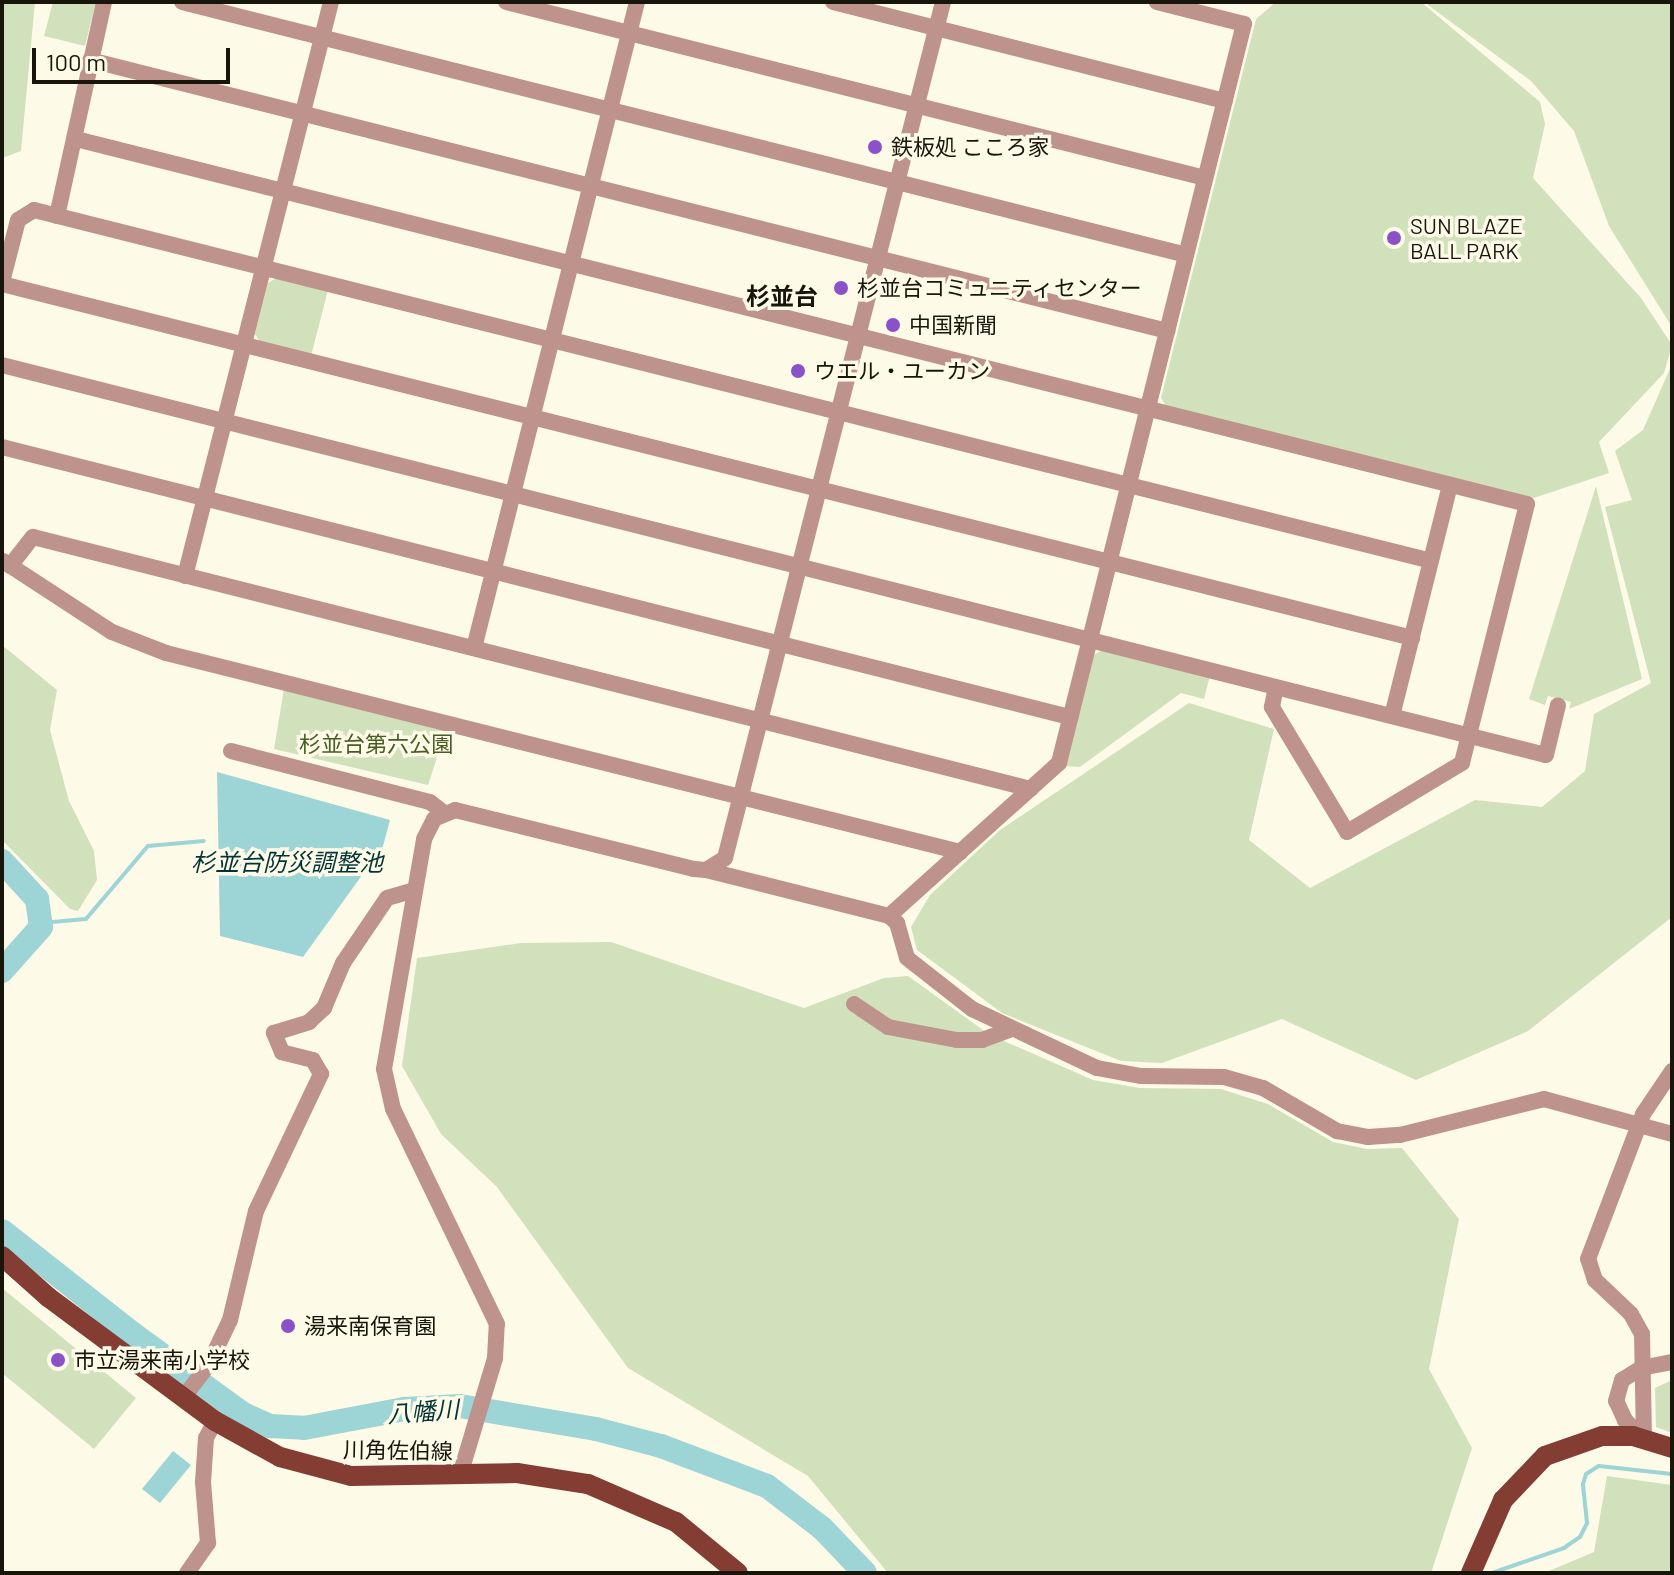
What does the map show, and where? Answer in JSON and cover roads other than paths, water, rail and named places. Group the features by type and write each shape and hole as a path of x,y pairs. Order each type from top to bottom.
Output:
{"main road":[{"name":"川角佐伯線","path":"2,1256 48,1297 186,1395 215,1421 257,1447 327,1471 376,1478 463,1466 541,1475 611,1491 676,1522 738,1573"},
{"path":"1471,1573 1503,1500 1532,1465 1587,1438 1644,1438 1672,1448"}],"street":[{"path":"57,216 104,2"},
{"path":"182,2 1186,255"},
{"path":"185,576 331,2"},
{"path":"506,2 1205,178"},
{"path":"474,648 637,2"},
{"path":"833,2 1225,101"},
{"path":"706,870 725,858 743,798 943,2"},
{"path":"889,916 1059,763 1244,24 1157,2"},
{"path":"90,60 1167,331"},
{"path":"76,139 1527,504 1462,763 1347,832 1272,707 1276,687"},
{"path":"1412,638 2,283 21,214 34,210 1431,561"},
{"path":"2,365 1546,755 1558,705"},
{"path":"2,447 1070,717"},
{"path":"1392,716 1450,485"},
{"path":"960,852 148,648 112,632 6,563 33,537 1031,789"},
{"path":"231,751 423,800 444,813 466,811 889,916 897,923 901,946 916,966 1009,1030 1119,1073 1201,1074 1251,1084 1307,1117 1352,1135 1400,1135 1544,1099 1641,1119 1672,1134"},
{"path":"444,813 428,828 415,890 385,1083 494,1313 497,1347 463,1466"},
{"path":"186,1395 209,1364 240,1292 256,1211 321,1074 313,1060 282,1052 274,1033 309,1022 324,1008 343,963 387,898 415,890"},
{"path":"854,1004 888,1027 943,1038 982,1040 1009,1030"},
{"path":"1644,1438 1646,1366 1638,1323 1595,1280 1588,1259 1641,1119 1672,1071"},
{"path":"1644,1438 1625,1420 1616,1401 1622,1380 1646,1366 1672,1362"},
{"path":"187,1573 208,1543 203,1482 206,1438 215,1421"}],"water":[{"name":"杉並台防災調整池","path":"217,772 390,820 383,846 303,957 220,936"},
{"path":"173,1451 191,1465 160,1503 142,1489"}],"waterway":[{"path":"41,923 86,919 148,846 204,841"},
{"name":"八幡川","path":"2,861 37,899 41,927 2,971"},
{"name":"八幡川","path":"2,1231 133,1334 243,1414 270,1426 304,1428 405,1409 460,1406 596,1429 661,1446 767,1486 822,1528 865,1573"},
{"name":"八幡川","path":"1492,1573 1564,1548 1580,1537 1587,1523 1583,1484 1586,1474 1599,1466 1672,1474"}],"place":[{"name":"鉄板処 こころ家","path":"875,147"},
{"name":"SUN BLAZE BALL PARK","path":"1394,238"},
{"name":"杉並台コミュニティセンター","path":"841,288"},
{"name":"中国新聞","path":"893,325"},
{"name":"ウエル・ユーカン","path":"798,371"},
{"name":"湯来南保育園","path":"288,1326"},
{"name":"市立湯来南小学校","path":"58,1360"}],"district":[{"name":"杉並台","path":"782,296"}],"park label":[{"name":"杉並台第六公園","path":"376,744"}]}
